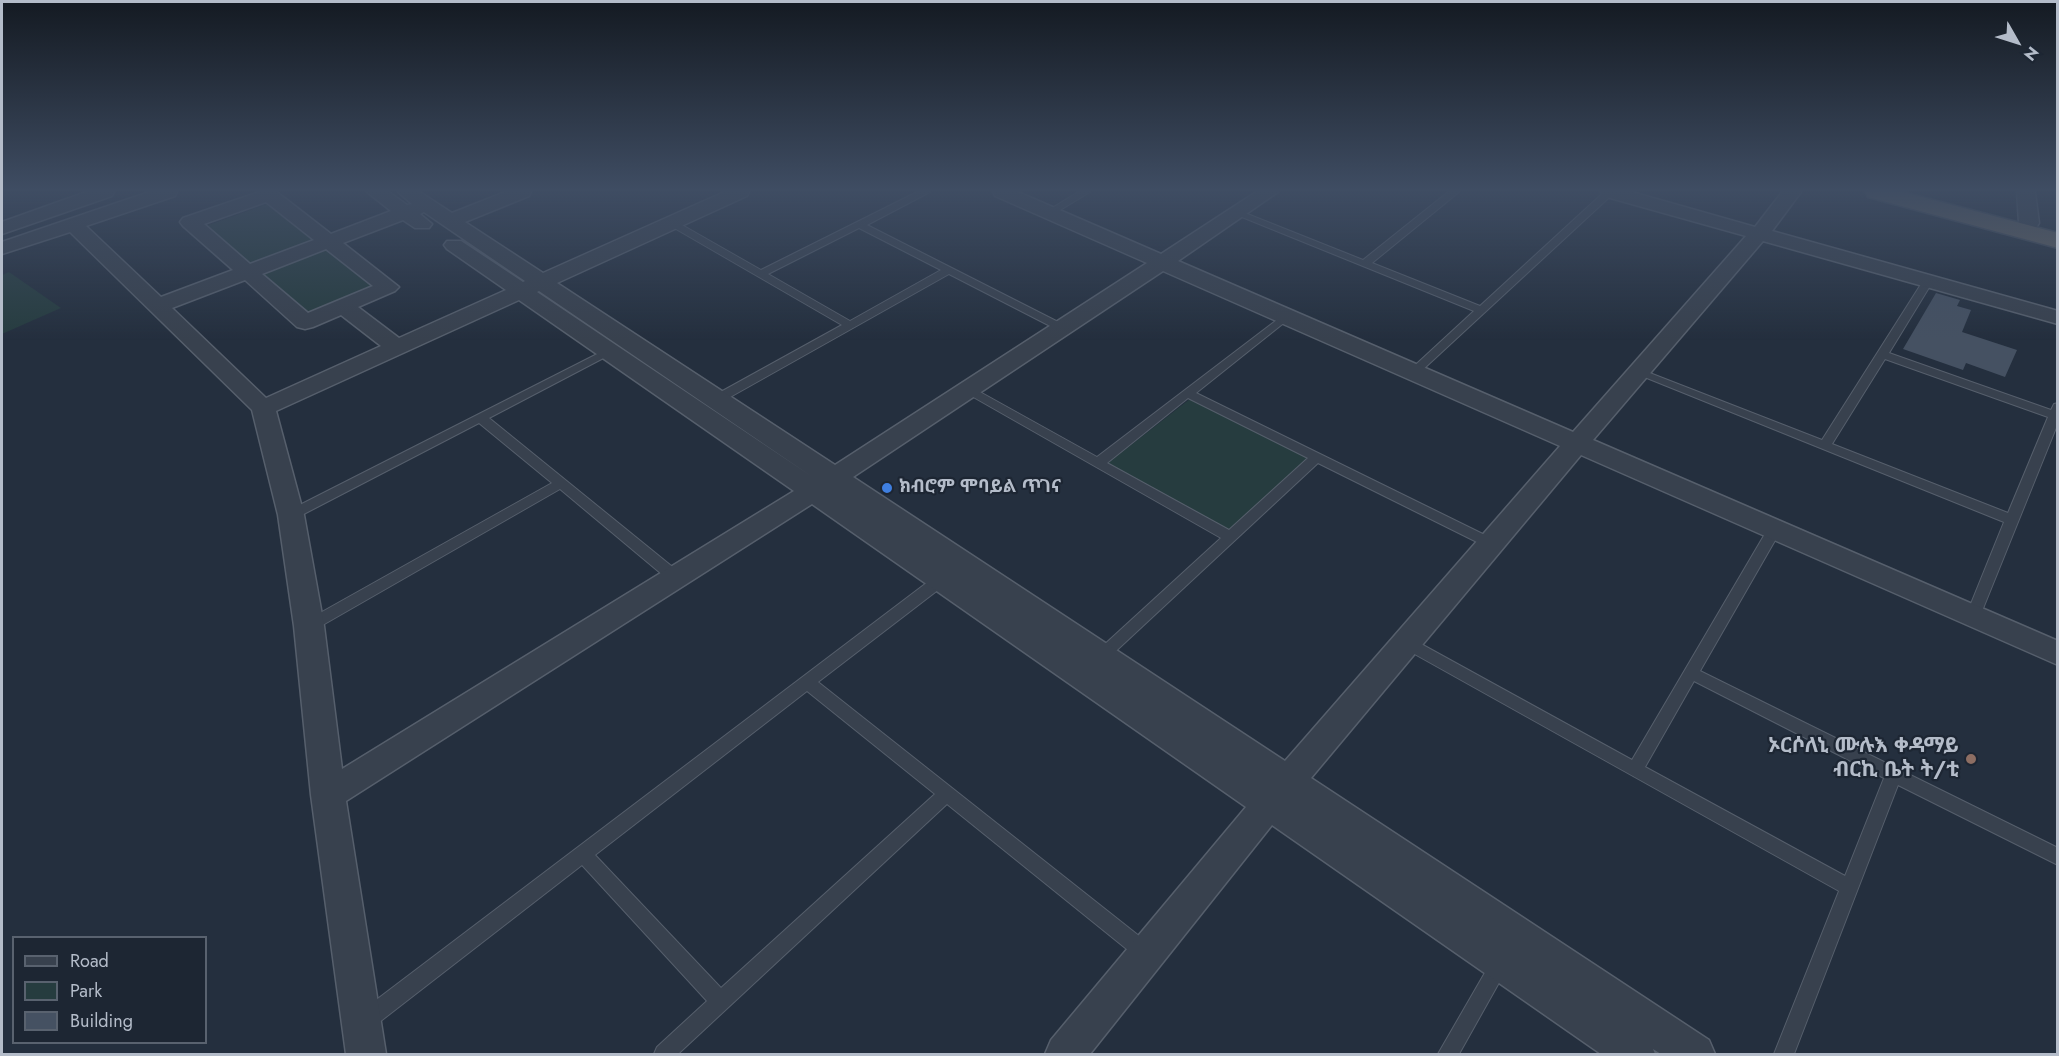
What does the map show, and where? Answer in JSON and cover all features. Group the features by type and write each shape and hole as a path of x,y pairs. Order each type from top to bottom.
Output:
{"street":[{"path":"2,249 24,241"},
{"path":"91,241 259,404 291,515 309,626 328,795 366,1054"},
{"path":"158,306 248,272 329,242 388,287 305,322 248,272 212,241"},
{"path":"466,241 705,406 1278,793 1502,963 1635,1054"},
{"path":"474,241 609,351 705,406"},
{"path":"259,404 616,241"},
{"path":"526,284 628,241"},
{"path":"1114,241 2058,654"},
{"path":"328,795 823,484 1194,241"},
{"path":"1065,1054 1278,793 1576,443 1753,241"},
{"path":"1789,241 2058,318"},
{"path":"343,306 393,344"},
{"path":"1278,793 1518,936 1695,1054"}],"lane":[{"path":"704,241 850,326"},
{"path":"760,274 827,241"},
{"path":"892,241 1062,328"},
{"path":"1307,241 1481,310"},
{"path":"1364,264 1392,241"},
{"path":"1414,372 1556,241"},
{"path":"705,406 949,270"},
{"path":"1825,446 1928,281"},
{"path":"1098,463 1286,316"},
{"path":"291,515 609,351"},
{"path":"1883,355 2056,411 1973,616"},
{"path":"1638,372 2012,520"},
{"path":"967,390 1230,537"},
{"path":"1187,393 1492,544"},
{"path":"480,417 675,577"},
{"path":"1091,666 1317,457"},
{"path":"309,626 561,483"},
{"path":"1635,769 1774,530"},
{"path":"363,1023 952,572"},
{"path":"1407,643 1849,888"},
{"path":"1691,673 2058,857"},
{"path":"807,682 1148,954"},
{"path":"1784,1054 1893,775"},
{"path":"664,1054 947,794"},
{"path":"583,854 721,1002"},
{"path":"1448,1054 1518,936"}],"green space":[{"path":"224,241 309,241 250,264"},
{"path":"324,248 375,287 310,314 261,272"},
{"path":"9,272 61,308 2,334 2,275"},
{"path":"1190,399 1308,458 1229,530 1108,463"}],"building":[{"path":"1936,293 1960,300 1957,306 1971,310 1962,332 2017,350 2005,377 1966,363 1963,370 1903,349"}],"place":[{"name":"ክብሮም ሞባይል ጥገና","path":"887,488"},
{"name":"ኦርሶለኒ ሙሉእ ቀዳማይ ብርኪ ቤት ት/ቲ","path":"1971,759"}]}
